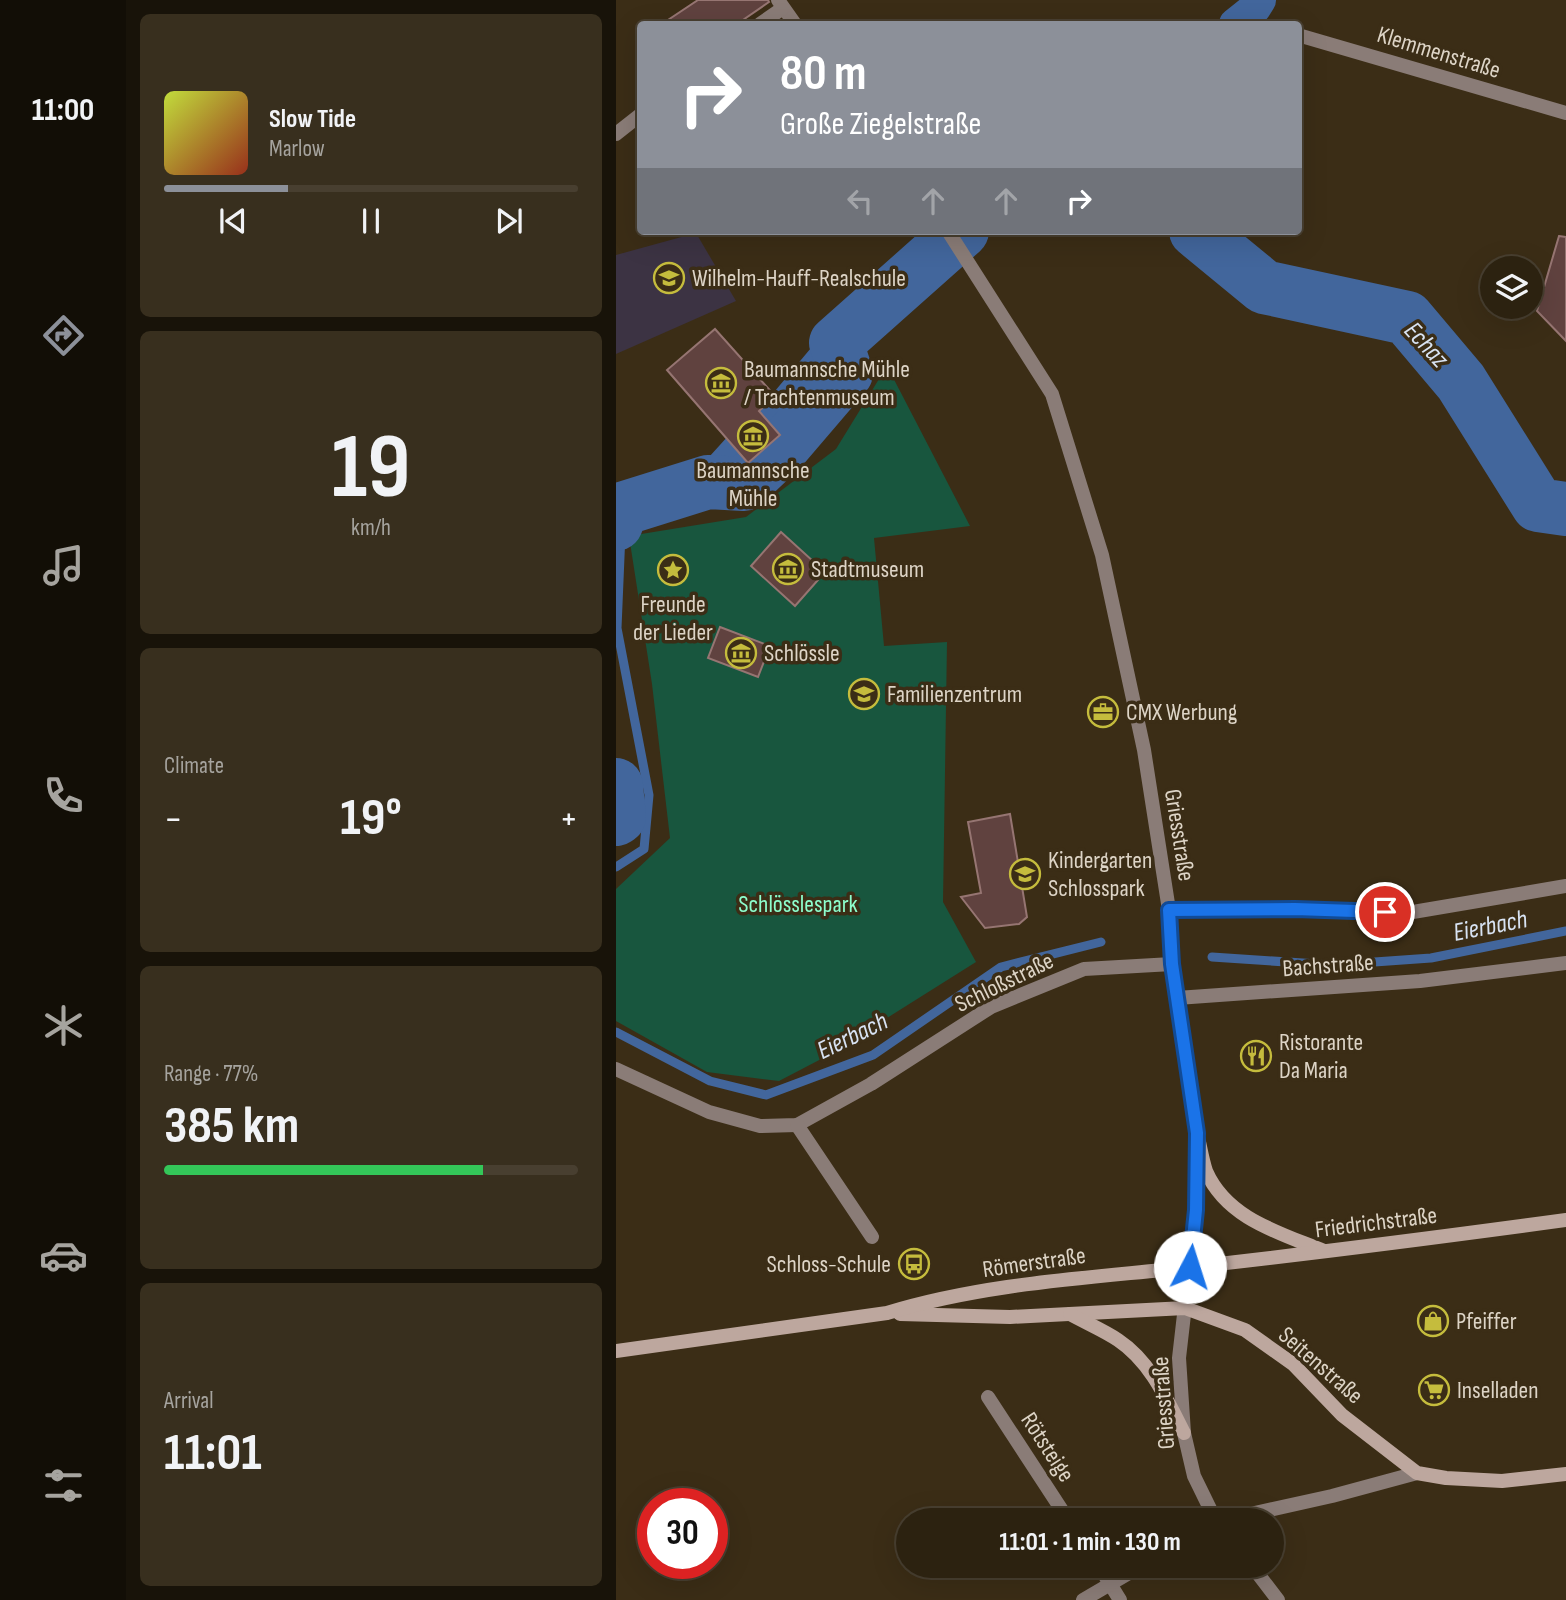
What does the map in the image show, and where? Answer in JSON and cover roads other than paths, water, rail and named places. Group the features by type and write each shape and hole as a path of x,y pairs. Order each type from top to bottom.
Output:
{"main road":[{"path":"1197,1133 1206,1170 1219,1193 1253,1222 1326,1252"},
{"name":"Friedrichstraße","path":"1190,1267 1566,1220"},
{"name":"Römerstraße","path":"616,1351 887,1313 914,1305 1026,1285 1190,1267"},
{"name":"Römerstraße","path":"887,1313 1010,1317 1185,1308"},
{"name":"Seitenstraße","path":"1185,1308 1245,1330 1293,1364 1342,1415 1418,1473 1446,1478 1502,1481 1566,1474"},
{"path":"1069,1313 1120,1341 1146,1367 1163,1390 1184,1433"}],"street":[{"path":"763,21 780,4 794,21"},
{"name":"Klemmenstraße","path":"1302,36 1566,113"},
{"path":"616,134 637,117"},
{"name":"Griesstraße","path":"950,235 1052,394 1102,555 1143,750 1169,910 1172,964 1197,1133 1196,1210 1180,1358 1184,1433 1194,1476 1210,1508"},
{"path":"1169,910 1295,909 1407,913 1566,886"},
{"name":"Bachstraße","path":"1177,998 1420,981 1566,963"},
{"name":"Schloßstraße","path":"616,1069 709,1112 760,1126 797,1125 871,1084 991,1007 1084,969 1172,964"},
{"path":"797,1125 872,1237"},
{"name":"Rötsteige","path":"988,1397 1061,1508"},
{"name":"Seitenstraße","path":"1277,1508 1418,1473"},
{"path":"1106,1578 1120,1600"},
{"path":"1083,1600 1122,1578"},
{"path":"1261,1578 1278,1600"}],"waterway":[{"path":"1239,21 1255,8 1260,0"},
{"name":"Echaz","path":"616,524 622,509 708,482 744,484 781,449 846,373 836,343 958,235"},
{"name":"Echaz","path":"1201,235 1264,287 1407,318 1461,382 1538,505 1566,509"},
{"name":"Echaz","path":"769,423 836,343"},
{"name":"Echaz","path":"708,482 737,450"},
{"path":"616,867 644,849 649,795 617,628 622,509"},
{"name":"Echaz","path":"616,785 619,817 616,819"},
{"name":"Eierbach","path":"1212,957 1332,965 1431,958 1566,931"},
{"name":"Eierbach","path":"616,1032 710,1081 766,1095 873,1055 1001,967 1101,942"}],"place":[{"name":"Wilhelm-Hauff-Realschule","path":"669,278"},
{"name":"Baumannsche Mühle / Trachtenmuseum","path":"721,383"},
{"name":"Baumannsche Mühle","path":"753,436"},
{"name":"Stadtmuseum","path":"788,569"},
{"name":"Freunde der Lieder","path":"673,570"},
{"name":"Schlössle","path":"741,653"},
{"name":"Familienzentrum","path":"864,694"},
{"name":"CMX Werbung","path":"1103,712"},
{"name":"Kindergarten Schlosspark","path":"1025,874"},
{"name":"Ristorante Da Maria","path":"1256,1056"},
{"name":"Schloss-Schule","path":"914,1264"},
{"name":"Pfeiffer","path":"1433,1321"},
{"name":"Inselladen","path":"1434,1390"}],"park label":[{"name":"Schlösslespark","path":"798,904"}]}
